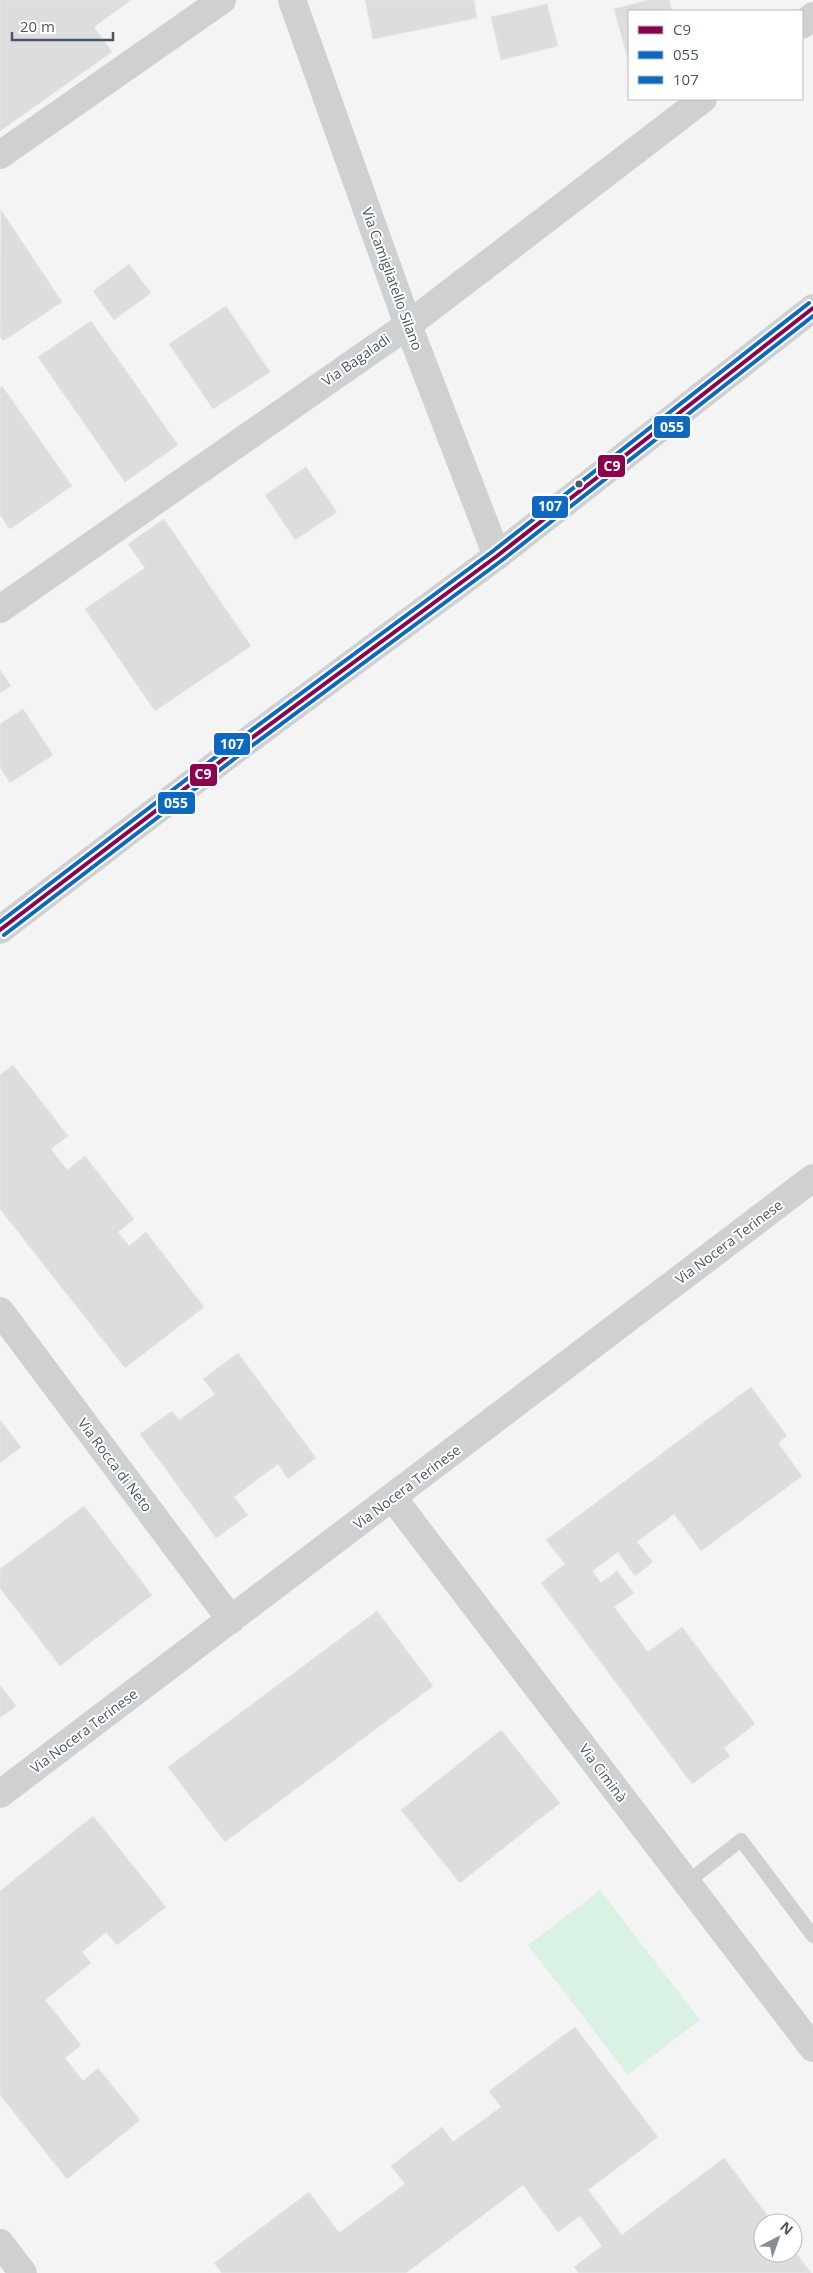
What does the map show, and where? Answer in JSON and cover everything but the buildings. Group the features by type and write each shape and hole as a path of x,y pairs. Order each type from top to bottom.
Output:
{"main road":[{"path":"0,930 234,751 498,556 813,308"}],"street":[{"path":"0,155 222,0"},
{"name":"Via Camigliatello Silano","path":"292,0 408,325 498,556"},
{"path":"803,24 813,16"},
{"name":"Via Bagaladi","path":"0,608 408,325 702,100"},
{"name":"Via Nocera Terinese","path":"0,1794 813,1178"},
{"name":"Via Rocca di Neto","path":"0,1311 231,1620"},
{"name":"Via Ciminà","path":"393,1498 686,1883 809,2035"},
{"path":"0,2244 23,2273"}],"lane":[{"path":"686,1883 741,1840 813,1936"}],"green space":[{"path":"600,1890 700,2020 628,2075 528,1945"}],"transit line":[{"name":"107","path":"0,922 230,746 493,551 809,303"},
{"name":"C9","path":"0,930 234,751 497,556 813,308"},
{"name":"055","path":"4,935 238,756 501,561 813,316"}]}
